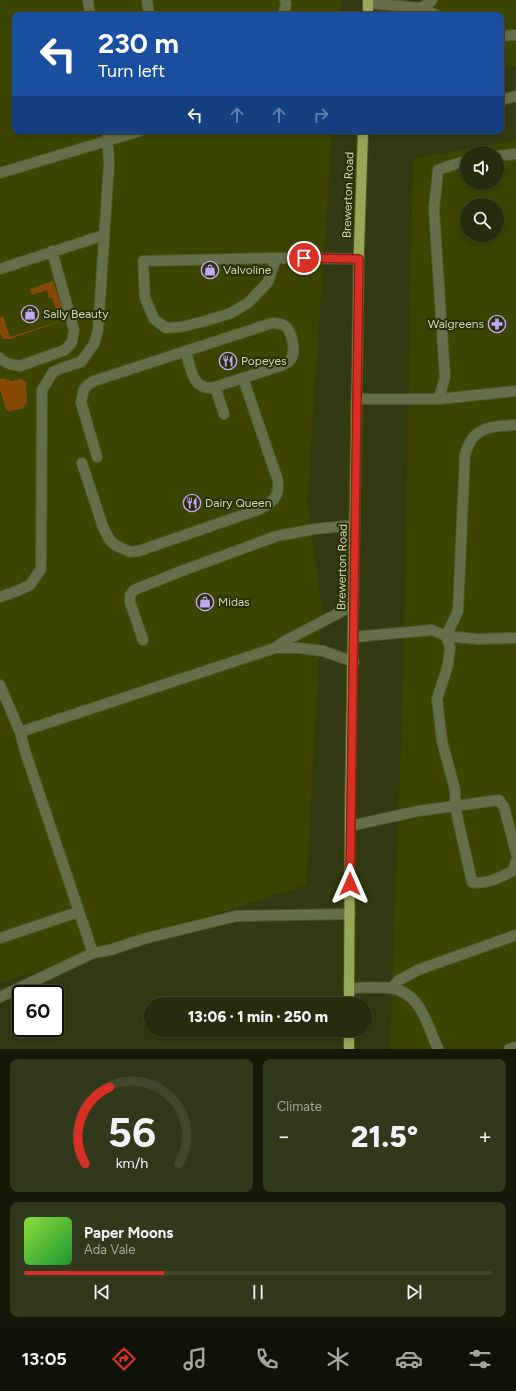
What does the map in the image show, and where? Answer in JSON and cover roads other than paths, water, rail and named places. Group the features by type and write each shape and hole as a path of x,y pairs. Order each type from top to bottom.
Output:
{"main road":[{"name":"Brewerton Road","path":"349,997 350,826 354,662 359,259 363,134"},
{"path":"349,1037 349,1049"}],"street":[{"path":"88,0 90,12"},
{"path":"146,0 148,12"},
{"path":"420,8 432,0"},
{"path":"368,2 420,8 430,12"},
{"path":"504,36 516,35"},
{"path":"504,99 516,96"},
{"path":"0,173 107,135 108,164 98,330 94,344 81,362 53,372 42,390 41,569 30,585 0,597"},
{"path":"504,155 516,154"},
{"path":"439,399 445,377 434,210 438,170 460,163"},
{"path":"0,269 104,235"},
{"path":"0,358 1,360 10,364 20,366 65,350 72,342 74,330 52,252"},
{"path":"276,258 268,282 248,303 231,313 205,321 180,327 166,328 154,319 145,298 143,261 276,258 359,259"},
{"path":"97,457 85,421 81,402 84,389 89,384 186,351 272,323 280,323 286,326 290,332 294,352 287,363 280,366 215,387 207,388 201,387 196,382 186,351"},
{"path":"82,463 103,527 109,539 115,545 130,552 139,552 260,509 271,503 276,497 278,481 243,378"},
{"path":"215,387 224,414"},
{"path":"357,399 439,399 516,391"},
{"path":"516,425 492,427 480,431 472,439 465,454 458,611 446,636 450,647 448,665 437,699 442,741 455,790 455,806 472,882 479,883 491,881 502,876 513,870 516,861"},
{"path":"143,640 130,602 130,595 134,590 277,536 315,529 356,525"},
{"path":"275,648 283,642 354,605"},
{"path":"354,637 432,630 446,636 477,639 516,638"},
{"path":"20,732 275,648 299,648 323,651 354,662"},
{"path":"0,685 20,732 78,912 93,953"},
{"path":"350,826 418,811 499,800 504,807 516,853"},
{"path":"0,938 78,912"},
{"path":"0,997 93,953 110,950 143,939 236,916 350,914"},
{"path":"392,988 399,980 418,970 516,934"},
{"path":"349,988 392,988 407,994 416,1002 426,1019 438,1049"},
{"path":"509,1049 516,1047"}],"place":[{"name":"Valvoline","path":"210,270"},
{"name":"Sally Beauty","path":"30,314"},
{"name":"Walgreens","path":"497,324"},
{"name":"Popeyes","path":"228,361"},
{"name":"Dairy Queen","path":"192,503"},
{"name":"Midas","path":"205,602"}]}
